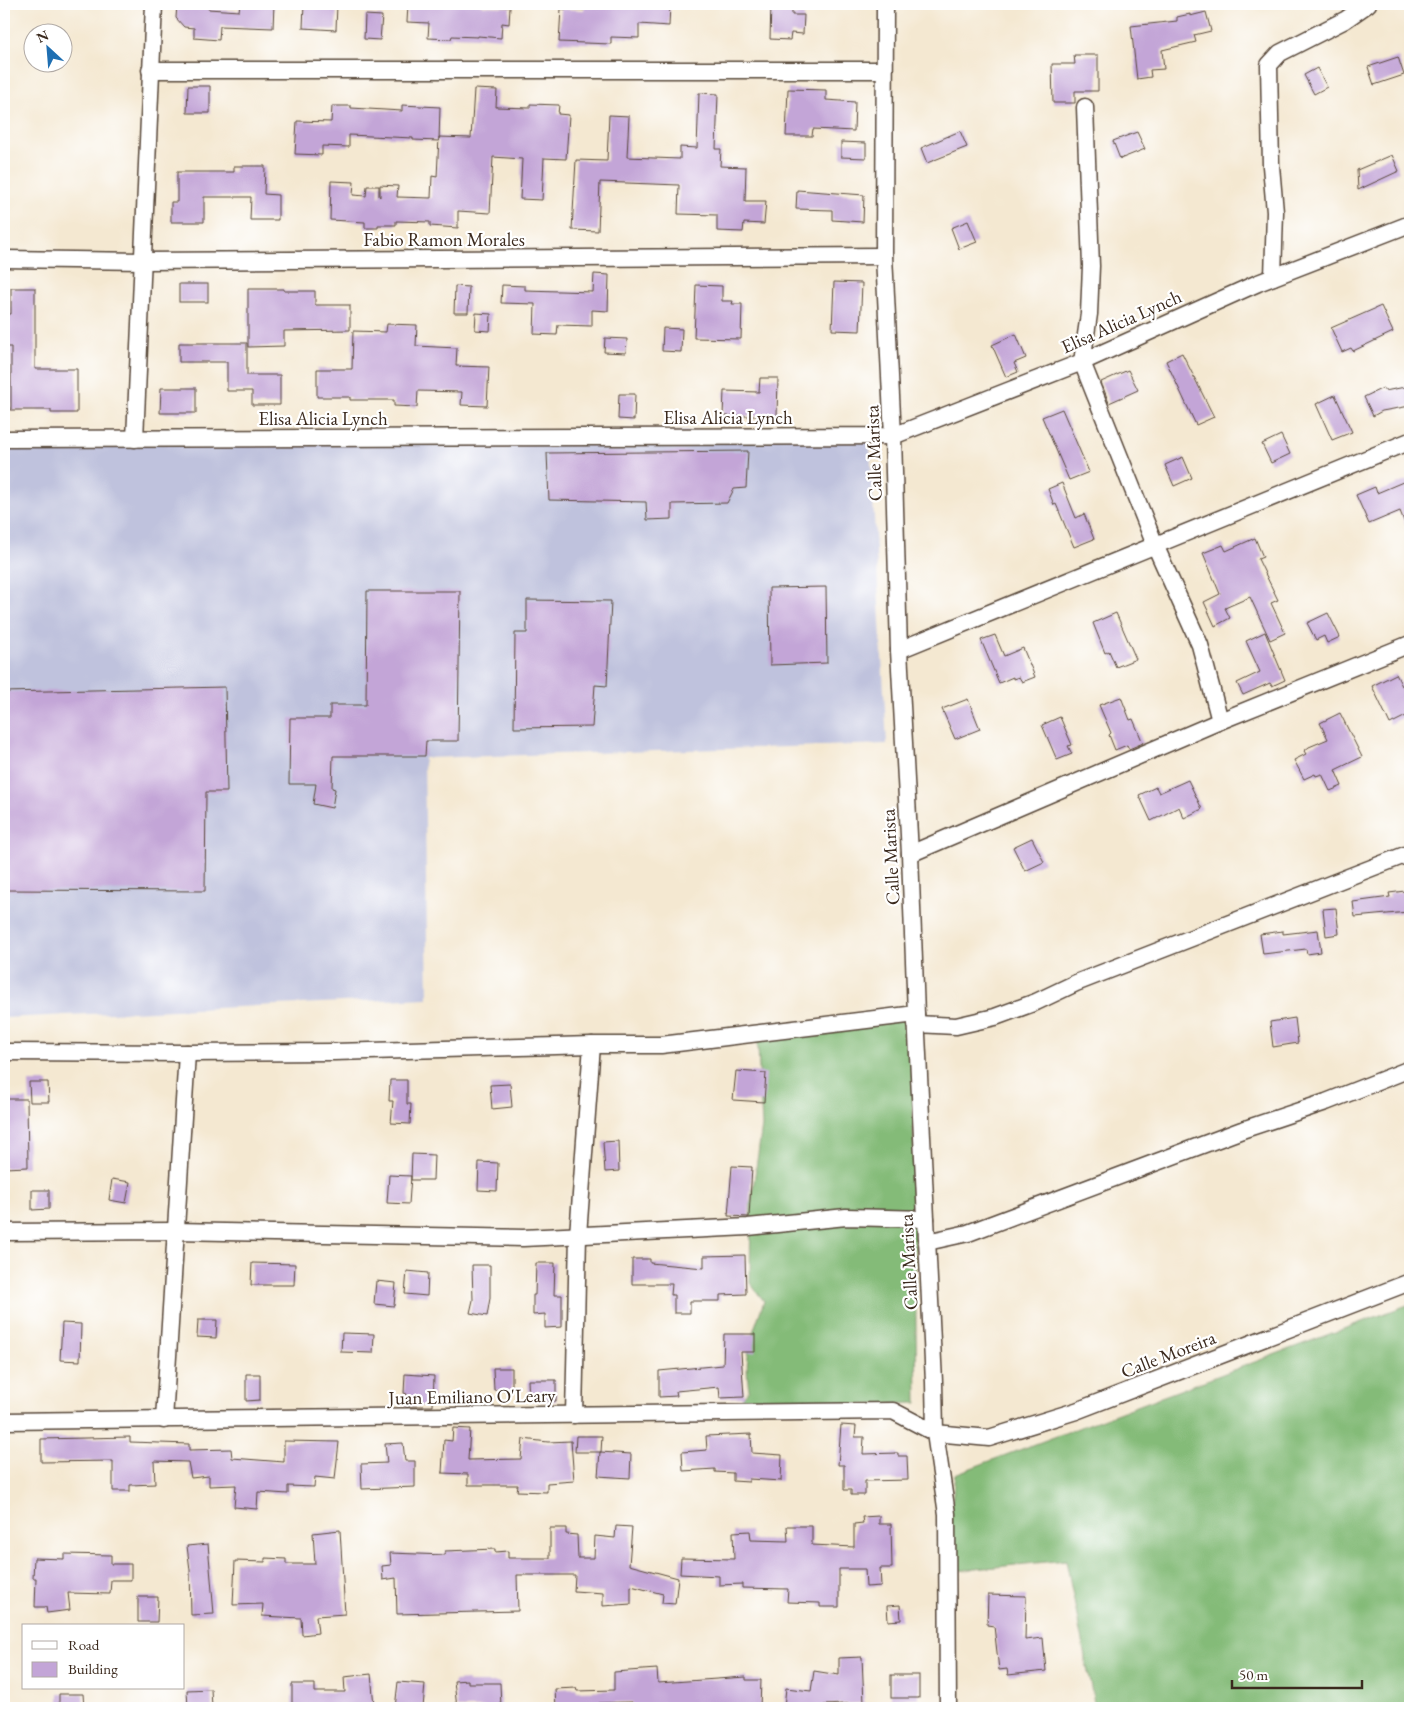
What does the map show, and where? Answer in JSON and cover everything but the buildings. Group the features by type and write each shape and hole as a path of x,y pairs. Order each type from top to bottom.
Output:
{"street":[{"path":"135,439 154,4"},
{"name":"Calle Marista","path":"884,4 884,256 893,436 899,650 910,854 935,1433 947,1514 948,1708"},
{"path":"1273,277 1275,212 1271,166 1269,65 1280,53 1345,20 1368,4"},
{"path":"150,70 884,70"},
{"path":"1084,107 1090,266 1089,314 1082,362 1155,545 1200,645 1220,721"},
{"name":"Elisa Alicia Lynch","path":"4,439 893,436 1082,362 1185,314 1273,277 1410,224"},
{"name":"Fabio Ramon Morales","path":"4,259 144,261 884,256"},
{"path":"899,650 1410,441"},
{"path":"910,854 1220,721 1410,644"},
{"path":"4,1052 187,1054 662,1045 916,1019 956,1026 995,1017 1036,1002 1076,983 1410,853"},
{"path":"574,1415 578,1235 592,1045"},
{"path":"164,1420 187,1054"},
{"path":"927,1242 968,1233 1242,1130 1326,1102 1410,1069"},
{"path":"4,1232 176,1231 523,1238 748,1227 846,1217 926,1219"},
{"name":"Calle Moreira","path":"935,1433 989,1438 1076,1411 1410,1282"},
{"name":"Juan Emiliano O'Leary","path":"4,1421 893,1411 935,1433"}],"shaded area":[{"path":"869,429 887,744 424,758 428,998 4,1018 4,440"}],"green space":[{"path":"912,1017 917,1403 736,1408 749,1389 747,1377 748,1354 764,1301 750,1283 751,1203 762,1126 757,1028"},
{"path":"1410,1304 1410,1708 1095,1708 1066,1560 945,1572 955,1474"}]}
